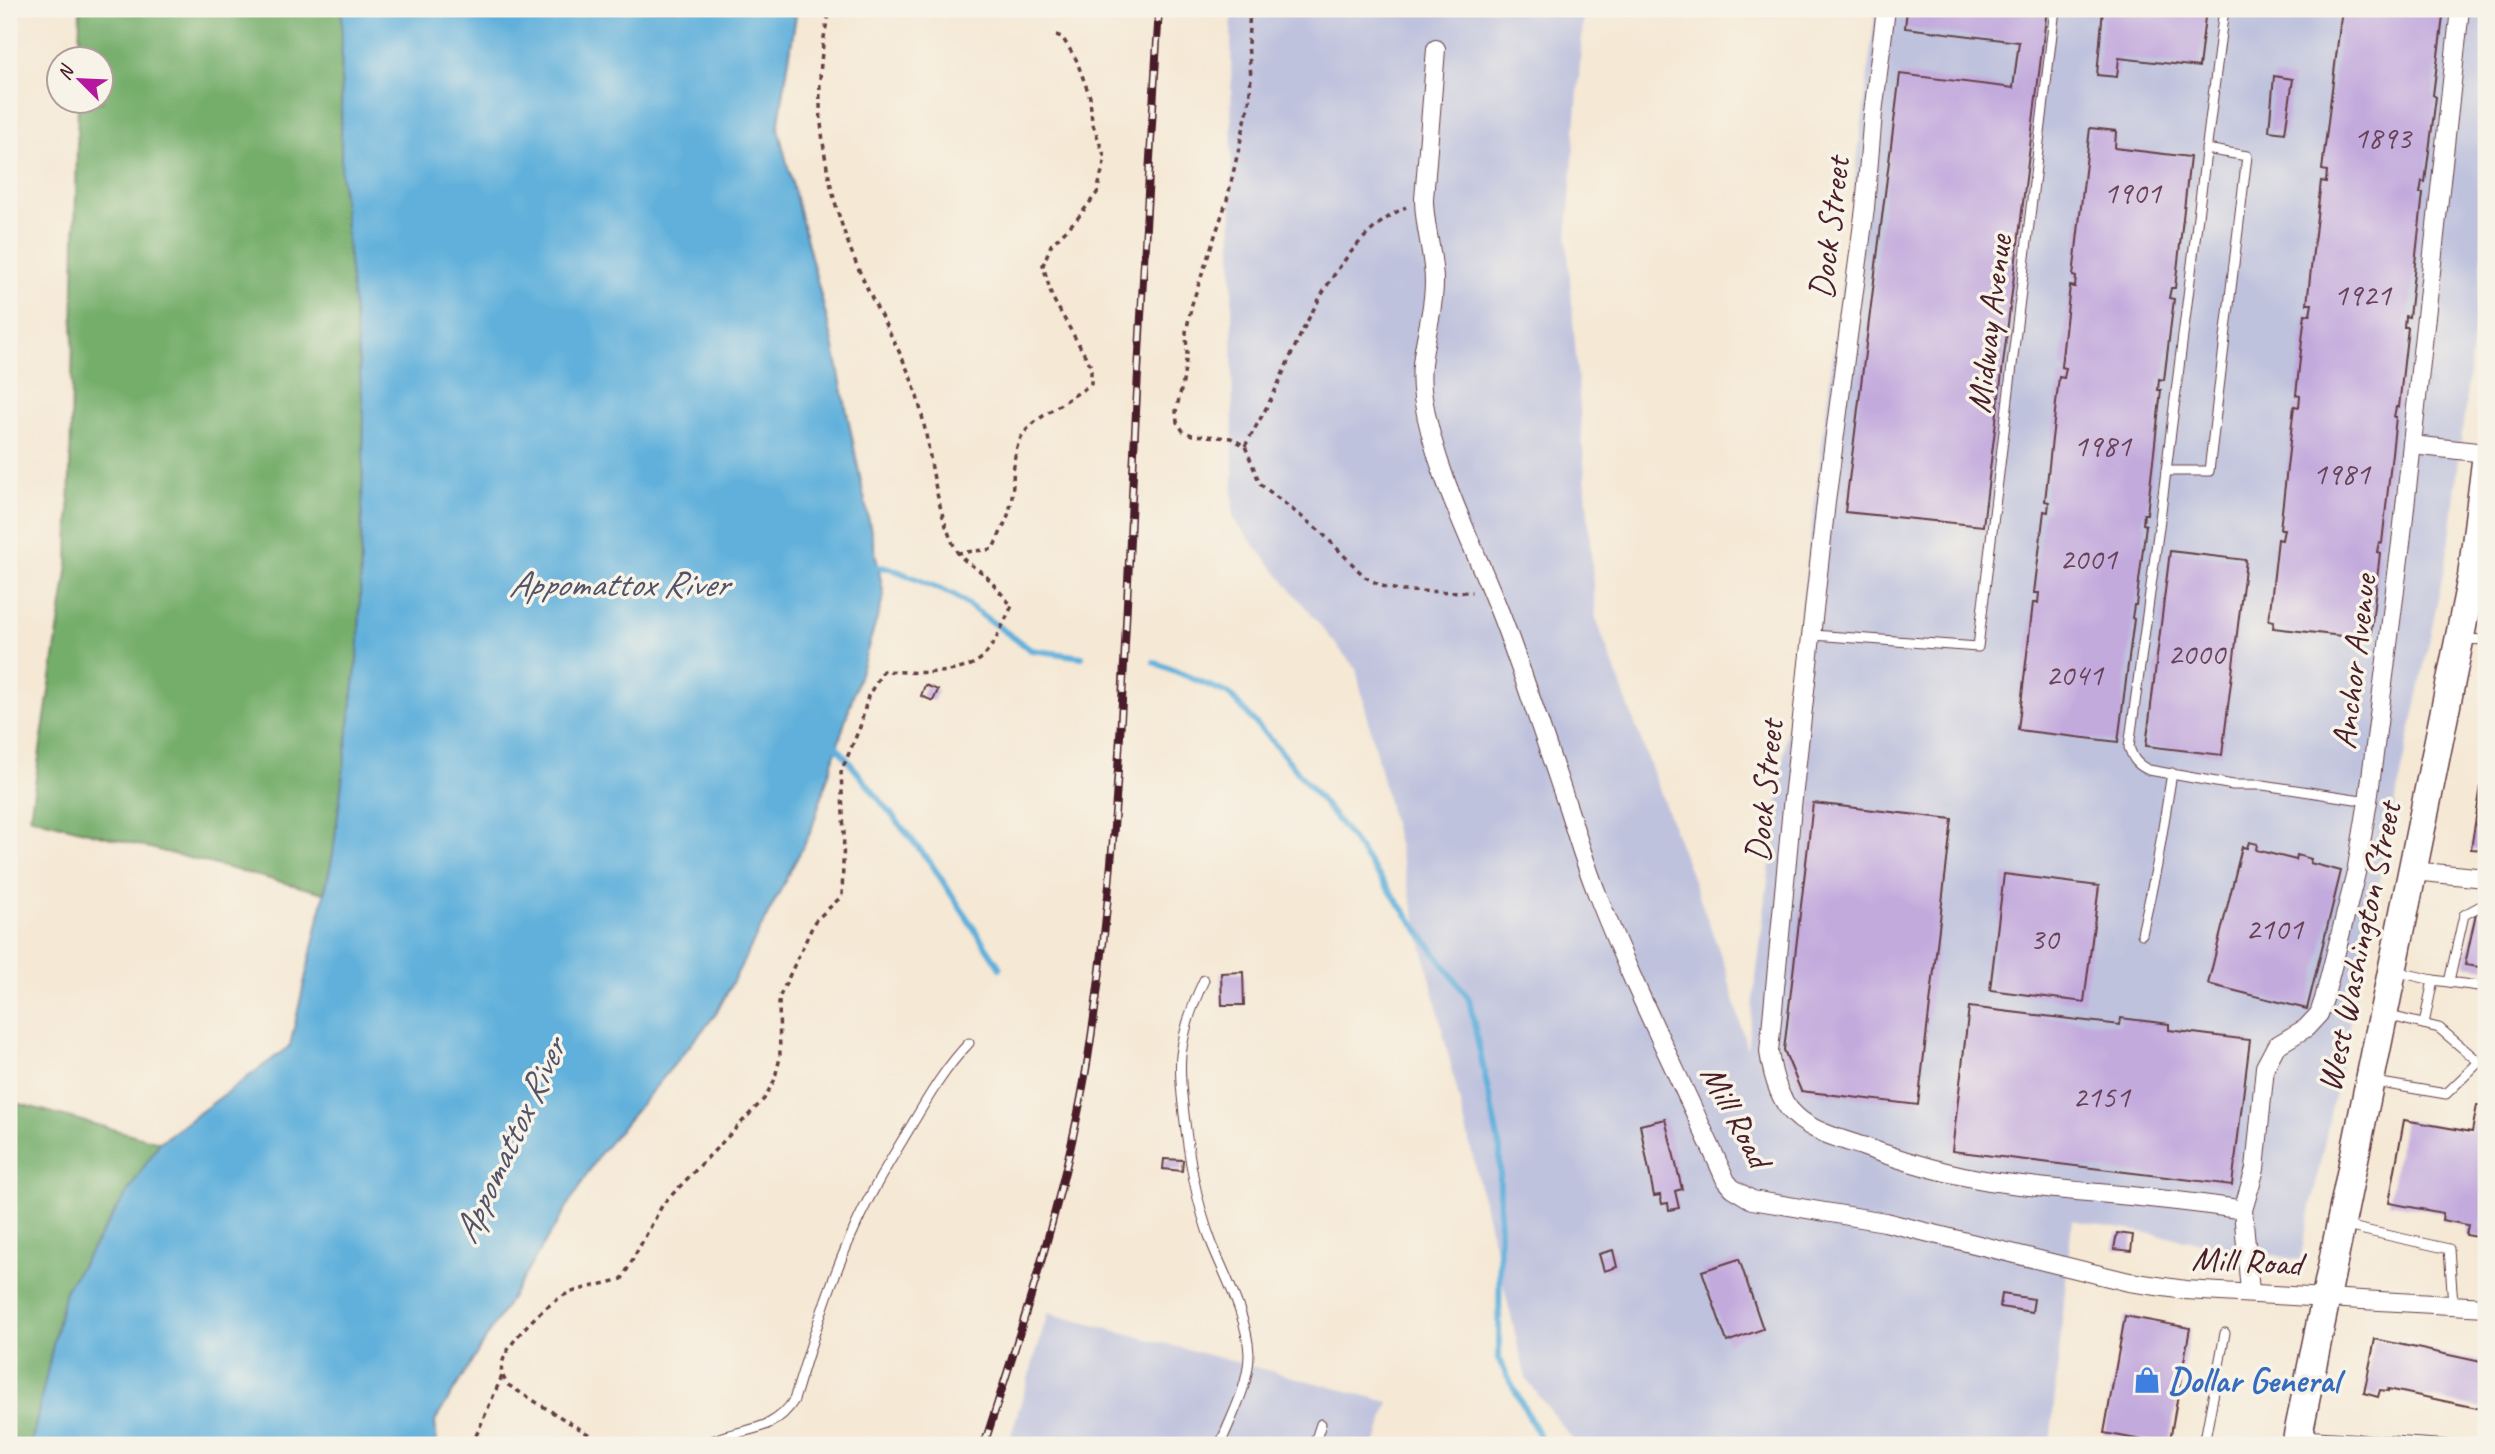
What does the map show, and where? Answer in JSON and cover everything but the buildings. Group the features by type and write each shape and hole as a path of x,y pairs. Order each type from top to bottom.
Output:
{"main road":[{"name":"West Washington Street","path":"2297,1440 2412,871 2473,639 2486,462"}],"street":[{"name":"Dock Street","path":"1886,9 1865,208 1826,502 1769,1052 1771,1070 1792,1112 1801,1121 1898,1159 1991,1181 2191,1201 2244,1210"},
{"name":"Anchor Avenue","path":"2250,1292 2244,1210 2255,1169 2265,1067 2276,1045 2306,1028 2319,1014 2325,999 2356,873 2368,801 2412,445 2460,9"},
{"name":"Mill Road","path":"1436,49 1424,199 1424,220 1434,281 1421,368 1423,398 1437,453 1453,501 1491,590 1527,686 1601,904 1624,961 1685,1087 1726,1181 1732,1188 1752,1200 1885,1222 2129,1282 2185,1290 2486,1307"},
{"path":"2412,445 2486,453"},
{"path":"2412,871 2486,878"}],"lane":[{"name":"Midway Avenue","path":"1813,635 1978,647 2055,9"},
{"path":"2224,9 2129,747 2133,759 2141,766 2233,785 2263,785 2368,801"},
{"path":"2166,471 2209,471 2247,156 2206,149"},
{"path":"2142,934 2157,865 2172,773"},
{"path":"2449,982 2464,915 2486,903"},
{"path":"2392,970 2433,980 2486,987"},
{"path":"1204,979 1185,1030 1181,1057 1180,1079 1187,1140 1206,1228 1245,1328 1249,1354 1247,1371 1237,1403 1220,1445"},
{"path":"2424,1024 2433,980"},
{"path":"2370,1081 2446,1094 2483,1062 2439,1028 2383,1015"},
{"path":"704,1445 776,1421 794,1400 825,1303 857,1222 881,1176 937,1083 951,1061 969,1043"},
{"path":"2340,1225 2449,1249 2453,1304"},
{"path":"2204,1445 2225,1333"},
{"path":"1314,1445 1321,1424"},
{"path":"2297,1440 2451,1445"}],"path":[{"path":"472,1445 502,1376 502,1364 522,1331 559,1298 622,1279 663,1204 764,1099 774,1081 780,1058 779,998 815,921 842,896 844,834 841,772 860,727 868,696 883,671 937,672 975,665 988,652 1012,606 985,575 957,552 942,511 915,389 847,241 830,180 822,133 822,54 830,9"},
{"path":"1250,9 1250,104 1227,200 1192,304 1186,332 1187,353 1176,411 1177,422 1183,431 1192,435 1231,438 1245,446 1260,484 1321,533 1364,577 1382,586 1402,591 1448,593 1491,590"},
{"path":"957,552 993,549 1010,509 1014,464 1023,435 1044,415 1091,384 1091,366 1052,297 1043,265 1051,245 1077,219 1097,193 1105,158 1092,122 1090,97 1076,59 1062,37 1054,34"},
{"path":"1245,446 1272,396 1294,344 1340,266 1379,223 1402,208 1424,199"},
{"path":"502,1376 508,1385 525,1398 606,1445"}],"shaded area":[{"path":"1231,9 1584,9 1567,240 1596,619 1726,969 1747,1050 1876,9 2486,9 2486,225 2449,546 2300,1260 2072,1220 2050,1445 1577,1445 1526,1379 1356,669 1233,519"},
{"path":"1048,1313 1389,1402 1375,1445 1008,1445"}],"green space":[{"path":"80,9 342,9 341,175 364,416 359,644 333,855 324,893 30,817 68,565 78,116 116,116 116,46 79,46"},
{"path":"9,1101 160,1142 65,1291 31,1445 9,1445"}],"water":[{"name":"Appomattox River","path":"342,9 797,9 778,128 833,343 884,596 811,831 716,1014 599,1155 435,1421 437,1445 31,1445 65,1291 160,1142 290,1046 333,855 359,644 364,416 341,175"}],"waterway":[{"path":"873,567 890,568 954,595 1031,650 1082,657"},
{"path":"1154,662 1229,694 1343,827 1469,999 1500,1149 1499,1360 1544,1445"},
{"path":"833,742 930,862 1000,968"}],"railway":[{"path":"984,1445 1057,1205 1079,1107 1098,988 1118,778 1159,9"}],"place":[{"name":"Dollar General","path":"2147,1380"}]}
